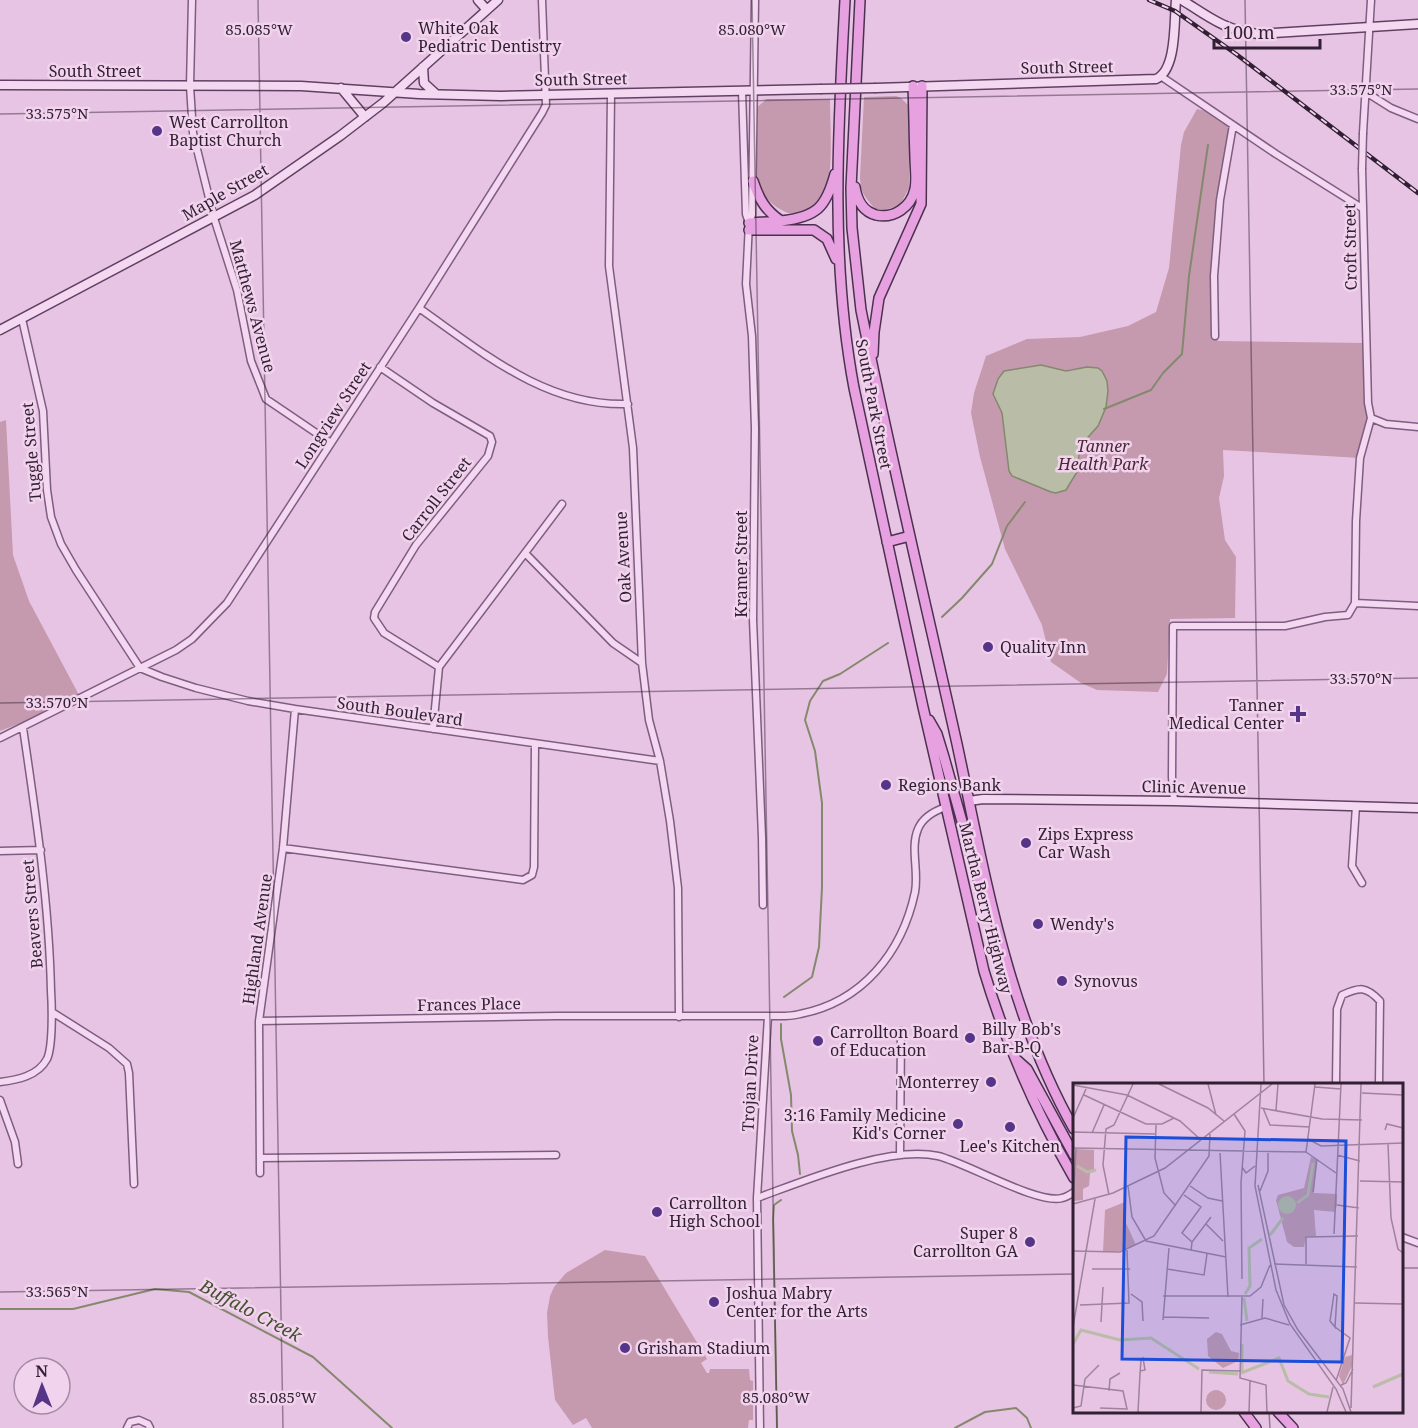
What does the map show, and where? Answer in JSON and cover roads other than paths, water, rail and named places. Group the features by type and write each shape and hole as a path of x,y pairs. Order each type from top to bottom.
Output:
{"main road":[{"name":"South Park Street","path":"845,0 839,267 846,342 887,542 946,807"},
{"name":"South Park Street","path":"860,0 851,168 855,271 873,372 969,801"},
{"path":"851,168 857,198 871,213 882,216 894,214 908,204 914,193 915,183 918,86"},
{"path":"873,372 874,332 879,298 921,204 918,86"},
{"path":"749,226 803,218 820,207 830,194 840,160"},
{"path":"753,181 763,205 781,221"},
{"path":"749,226 814,230 830,243 839,267"},
{"path":"887,542 910,536"},
{"path":"925,713 937,734 978,879 989,897"},
{"path":"946,807 969,801"},
{"name":"Martha Berry Highway","path":"969,801 989,897 1017,997 1042,1062 1073,1127"},
{"name":"Martha Berry Highway","path":"946,807 984,971 994,1003 1015,1059 1042,1119 1073,1176"},
{"path":"1015,1059 1027,1069 1073,1153"},
{"path":"1245,1413 1256,1428"},
{"path":"1279,1413 1293,1428"}],"street":[{"name":"Matthews Avenue","path":"192,0 190,86 193,133 214,218 237,290 251,361 266,399 331,443"},
{"path":"478,0 487,10"},
{"name":"Maple Street","path":"0,330 255,195 394,93 498,0"},
{"name":"Longview Street","path":"0,738 176,650 192,639 227,603 536,124 546,105 542,0"},
{"name":"Kramer Street","path":"755,0 752,214 749,226 746,284 752,336 755,428 753,620 763,905"},
{"path":"1176,0 1170,62 1162,77 1362,208"},
{"path":"1182,0 1217,24 1248,33 1269,35 1418,24"},
{"name":"Croft Street","path":"1371,0 1371,27 1364,91 1362,169 1368,403 1371,418"},
{"path":"423,67 424,83 436,94"},
{"name":"South Street","path":"0,85 301,86 394,93 545,95 1150,81 1162,77"},
{"path":"340,88 364,117"},
{"name":"Kramer Street","path":"742,91 746,214 749,226"},
{"path":"1364,91 1391,108 1418,119"},
{"name":"Oak Avenue","path":"611,94 609,266 633,448 635,544 642,663 649,720 660,761 670,821 678,888 679,1017"},
{"path":"1215,336 1214,276 1220,200 1233,125"},
{"path":"418,308 505,368 540,386 591,401 628,404"},
{"name":"Tuggle Street","path":"22,319 43,411 47,490 51,517 61,544 76,570 140,668"},
{"name":"Carroll Street","path":"380,367 433,403 490,436 492,442 488,456 416,545 375,612 374,618 384,633 439,667"},
{"path":"1174,801 1172,777 1173,626 1290,625 1324,617 1348,615 1355,603 1356,521 1360,458 1371,418 1386,424 1418,427"},
{"path":"433,729 439,667 562,504"},
{"path":"525,553 613,643 642,663"},
{"path":"1355,603 1418,606"},
{"name":"South Boulevard","path":"140,668 196,688 296,710 660,761"},
{"name":"Highland Avenue","path":"260,1173 259,1021 283,848 296,710"},
{"name":"Beavers Street","path":"0,1082 15,1081 40,1068 48,1057 52,1012 50,943 23,728"},
{"path":"283,848 523,880 532,875 536,844 536,744"},
{"name":"Clinic Avenue","path":"969,801 983,799 1174,801 1418,808"},
{"path":"1356,806 1352,866 1362,883"},
{"name":"Trojan Drive","path":"760,1428 757,1198 768,1016 797,1015 836,1003 854,993 870,980 884,964 899,939 915,893 917,831 921,822 929,814 946,807"},
{"path":"0,851 40,850"},
{"path":"1336,1083 1336,1009 1342,995 1358,988 1371,992 1380,1001 1379,1083"},
{"path":"52,1012 109,1048 127,1064 134,1184"},
{"name":"Frances Place","path":"259,1021 557,1016 768,1016"},
{"path":"900,1154 901,1031"},
{"path":"0,1100 15,1142 18,1164"},
{"path":"757,1198 821,1176 900,1154 920,1154 951,1160 1047,1198 1062,1198 1073,1192"},
{"path":"260,1158 556,1155"},
{"path":"1403,1238 1418,1243"},
{"path":"127,1428 130,1422 139,1420 148,1424 150,1428"}],"waterway":[{"path":"1104,409 1151,390 1163,373 1182,354 1189,276 1208,145"},
{"path":"942,617 992,564 1007,526 1025,502"},
{"path":"784,997 812,977 819,947 822,803 815,751 805,720 810,701 823,681 840,674 888,643"},
{"path":"781,1024 781,1039 791,1095 792,1131 800,1174"},
{"path":"777,1428 773,1219 774,1205 781,1200"},
{"name":"Buffalo Creek","path":"0,1309 73,1309 155,1289 189,1292 313,1357 392,1428"},
{"name":"Buffalo Creek","path":"955,1428 985,1412 1016,1408 1027,1418 1031,1428"}],"railway":[{"path":"1149,0 1175,11 1236,54 1418,193"}],"place":[{"name":"White Oak Pediatric Dentistry","path":"406,37"},
{"name":"West Carrollton Baptist Church","path":"157,131"},
{"name":"Quality Inn","path":"988,647"},
{"name":"Tanner Medical Center","path":"1298,714"},
{"name":"Regions Bank","path":"886,785"},
{"name":"Zips Express Car Wash","path":"1026,843"},
{"name":"Wendy's","path":"1038,924"},
{"name":"Synovus","path":"1062,981"},
{"name":"Billy Bob's Bar-B-Q","path":"970,1038"},
{"name":"Carrollton Board of Education","path":"818,1041"},
{"name":"Monterrey","path":"991,1082"},
{"name":"3:16 Family Medicine Kid's Corner","path":"958,1124"},
{"name":"Lee's Kitchen","path":"1010,1127"},
{"name":"Carrollton High School","path":"657,1212"},
{"name":"Super 8 Carrollton GA","path":"1030,1242"},
{"name":"Joshua Mabry Center for the Arts","path":"714,1302"},
{"name":"Grisham Stadium","path":"625,1348"}],"park label":[{"name":"Tanner Health Park","path":"1103,455"}]}
